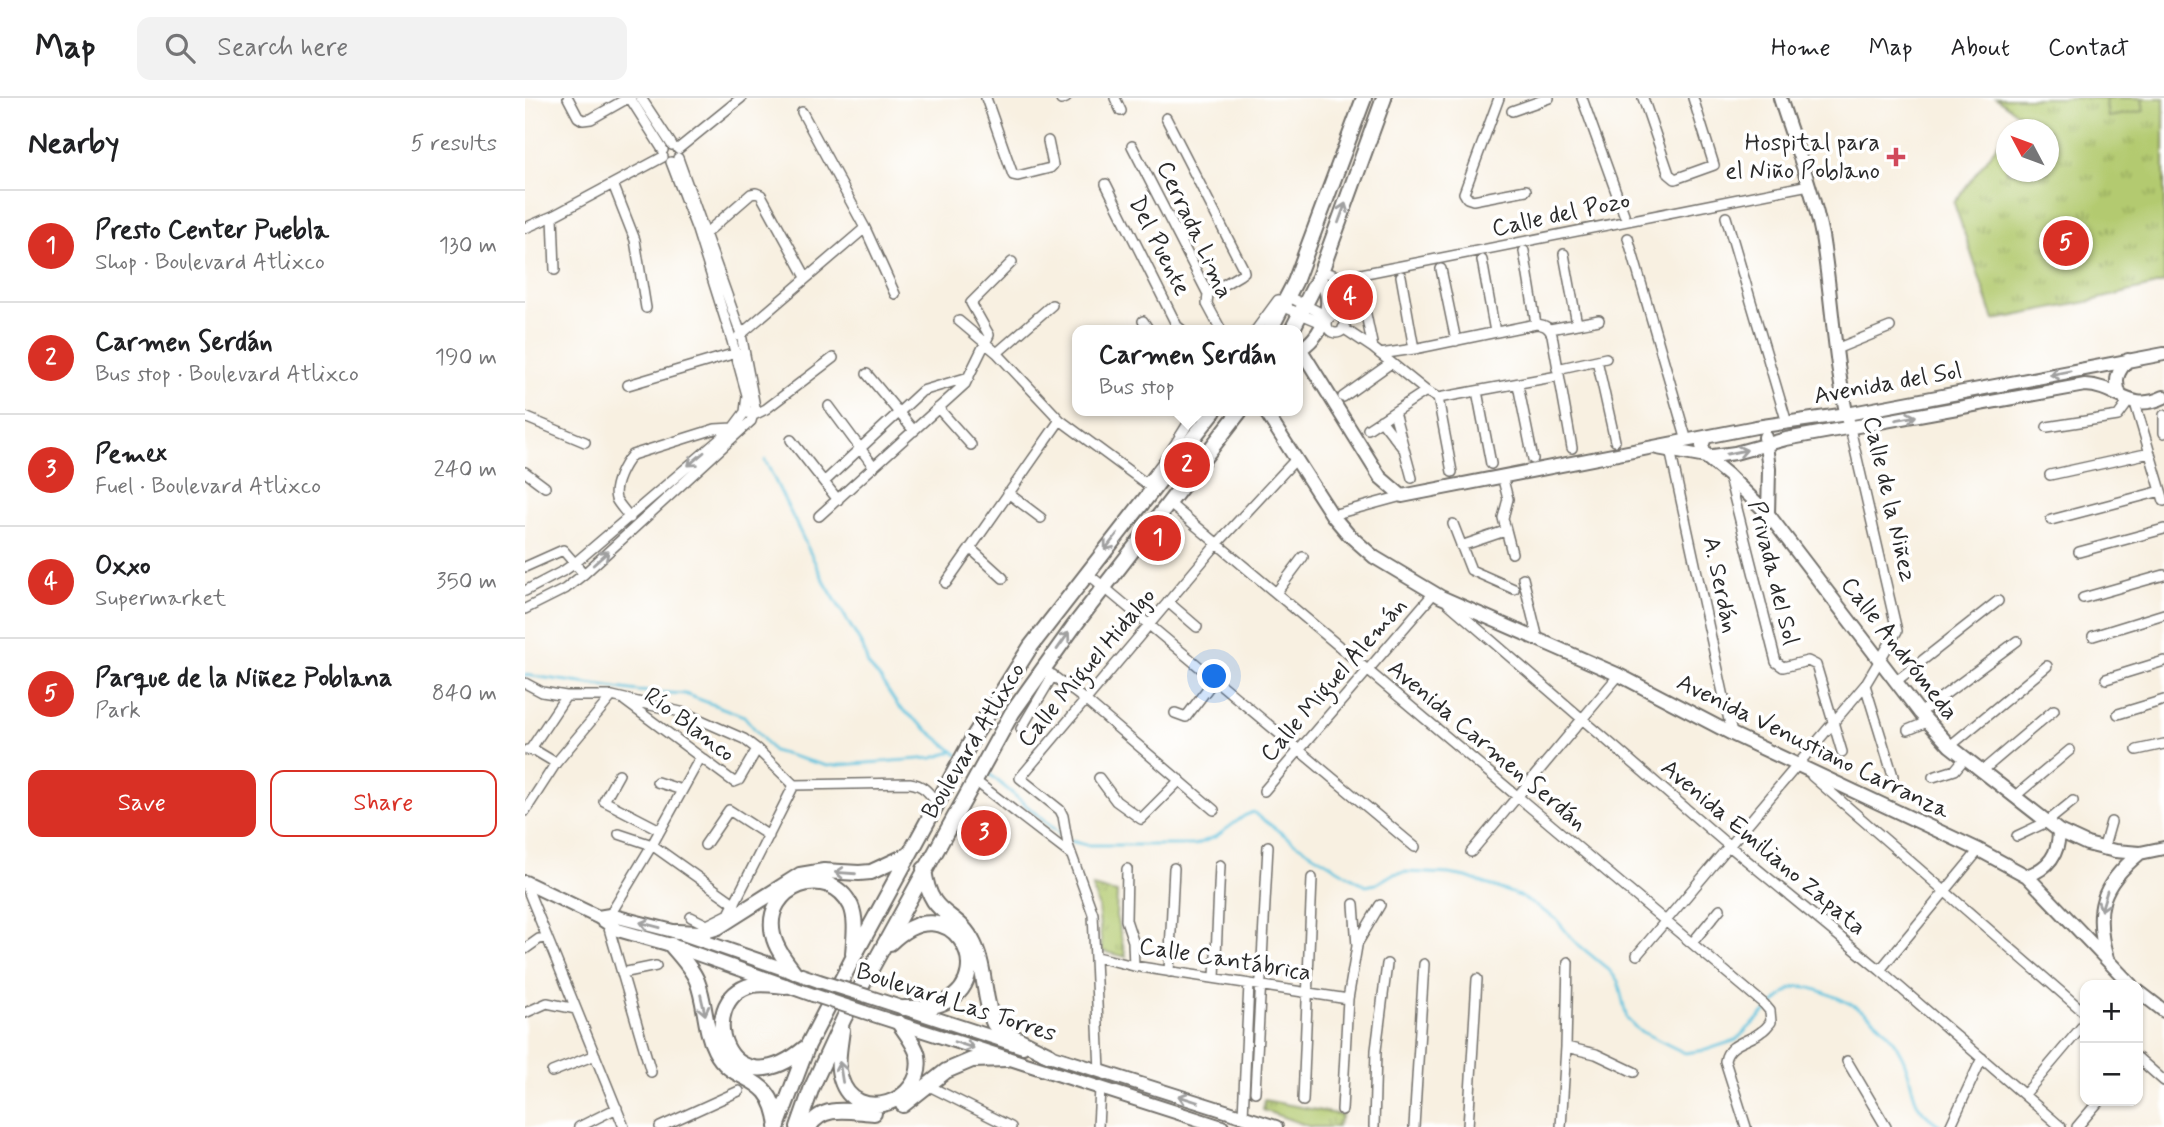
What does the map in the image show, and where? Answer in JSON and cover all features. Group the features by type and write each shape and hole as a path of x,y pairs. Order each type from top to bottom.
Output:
{"main road":[{"path":"1273,325 1295,282 1364,98"},
{"path":"1295,325 1320,274 1384,98"},
{"name":"Calle de la Niñez","path":"1780,98 1809,186 1822,236 1836,349 1850,428"},
{"path":"1303,346 1327,320 1326,289 1320,274"},
{"path":"2158,355 2164,363"},
{"name":"Avenida del Sol","path":"1402,496 2158,355"},
{"path":"1303,356 1380,477 1402,496"},
{"path":"2128,360 2116,375 2116,385 2128,400 2156,401 2164,397"},
{"name":"Avenida del Sol","path":"1666,448 1706,457 1735,453 1767,444 2085,385 2098,385 2128,400"},
{"name":"Boulevard Atlixco","path":"778,1126 808,1045 974,736 1031,646 1154,480 1209,416"},
{"name":"Boulevard Atlixco","path":"798,1127 812,1087 844,1018 1012,713 1048,672 1105,587 1236,416"},
{"name":"Avenida Venustiano Carranza","path":"1268,416 1332,515 1347,534 1368,552 1438,595 1619,675 1732,734 1979,850 2027,876 2108,961 2122,980"},
{"path":"1756,428 1765,437 1767,444 1768,513"},
{"path":"1705,438 1702,446 1706,457"},
{"name":"Calle Andrómeda","path":"1706,457 1768,513 1923,718 1950,746 2059,831 2103,850 2140,853 2164,848"},
{"path":"2027,876 2048,864 2055,854 2059,831"},
{"path":"2108,961 2099,919 2103,899 2123,866 2140,853"},
{"path":"778,1126 769,1093 729,1067 715,1050 697,980 674,939 718,927 800,875 824,871 871,872 909,855"},
{"path":"924,869 932,900 941,911 964,928 974,943 994,1024 998,1029 1050,1055"},
{"path":"794,972 776,946 771,922 774,908 781,897 804,883 818,882 831,886 842,894 850,905 854,917 853,958"},
{"name":"Boulevard Las Torres","path":"525,883 611,921 794,972 1276,1127"},
{"path":"879,954 906,928 918,923 932,922 945,926 956,934 964,945 968,970 965,982 957,993 936,1005 904,1008"},
{"name":"Boulevard Las Torres","path":"674,939 785,986 1222,1127"},
{"path":"785,986 755,985 736,994 727,1004 722,1017 725,1043 741,1063 759,1069 782,1065 808,1045"},
{"path":"2143,995 2164,1011"},
{"path":"844,1018 838,1066 840,1077 850,1094 860,1102 873,1105 896,1101 906,1094 916,1078 918,1058 914,1045 899,1023"},
{"path":"809,1127 811,1122 822,1114 841,1109 872,1113 896,1109 909,1102 946,1071 972,1060 1007,1059"}],"street":[{"path":"568,98 577,117 583,120 591,119 629,98 671,153"},
{"path":"525,591 575,563 755,407 741,334 671,153 641,98"},
{"path":"525,228 553,216 671,153 741,98"},
{"path":"985,98 1013,175 1050,169 1053,165 1048,141"},
{"path":"1115,98 1121,111"},
{"path":"1499,98 1464,193 1467,198 1473,200 1526,190"},
{"path":"1511,111 1547,98"},
{"path":"1582,98 1624,214"},
{"path":"1643,98 1669,174 1675,179 1714,165 1693,98"},
{"path":"801,112 865,228 895,294"},
{"path":"1166,118 1244,272 1208,294"},
{"name":"Cerrada Lima","path":"1132,146 1208,294 1207,304 1218,325"},
{"path":"613,184 635,240 646,307"},
{"name":"Del Puente","path":"1106,184 1177,325"},
{"name":"Calle del Pozo","path":"1320,274 1351,276 1809,186"},
{"path":"702,230 756,192 761,195 806,277"},
{"path":"553,216 555,270"},
{"path":"1726,217 1787,423"},
{"path":"732,341 865,228"},
{"path":"525,610 565,589 720,452 751,421 736,353 702,230"},
{"path":"1628,237 1687,441"},
{"path":"1524,251 1536,324"},
{"path":"1564,254 1577,324"},
{"path":"1482,260 1495,332"},
{"path":"820,516 969,377 986,344 989,332 971,303 1012,262"},
{"path":"1441,269 1456,341"},
{"path":"1401,276 1414,349"},
{"path":"1359,281 1377,351"},
{"path":"1259,325 1276,301 1285,301 1289,309 1304,309 1327,320 1334,333 1343,328 1438,398 1518,385 1602,359 1615,441"},
{"path":"997,353 1052,305"},
{"path":"1377,351 1414,349 1536,324 1550,329 1599,320"},
{"path":"959,321 997,353 1060,420 1154,480 1193,416"},
{"path":"1143,321 1146,325"},
{"path":"1836,349 1890,327"},
{"path":"1550,329 1571,448"},
{"path":"628,385 736,353"},
{"path":"749,414 766,409 833,358"},
{"path":"1343,397 1391,363"},
{"path":"867,374 914,431"},
{"path":"824,482 922,391 969,377"},
{"path":"1518,385 1533,459"},
{"path":"1368,429 1426,391"},
{"path":"1477,391 1491,464"},
{"path":"1438,398 1452,472"},
{"path":"2047,427 2118,416 2128,400"},
{"path":"2128,400 2150,453 2164,501"},
{"path":"829,407 874,467"},
{"path":"938,408 971,445"},
{"path":"1394,412 1412,478"},
{"path":"2164,415 2164,433"},
{"path":"525,417 585,442"},
{"path":"946,583 1060,420"},
{"path":"1381,421 1403,449"},
{"path":"637,526 617,499 615,491 626,462 632,455 715,429 733,428"},
{"name":"Calle de la Niñez","path":"1637,955 1728,845 1800,767 1865,685 1895,638 1897,624 1850,428"},
{"path":"791,440 838,500"},
{"name":"A. Serdán","path":"1666,448 1732,734"},
{"path":"2050,475 2150,453"},
{"name":"Calle Miguel Hidalgo","path":"1070,850 1060,810 1020,778 1217,544 1296,459"},
{"path":"525,472 545,487"},
{"name":"Privada del Sol","path":"1728,475 1776,662 1783,667 1808,661 1816,665 1834,721"},
{"path":"1502,476 1508,499 1503,518 1512,553"},
{"path":"2051,520 2161,491"},
{"path":"1009,493 1041,518"},
{"name":"Avenida del Sol","path":"1332,515 1402,496"},
{"name":"Avenida Carmen Serdán","path":"1170,504 1767,1007 1771,1022 1761,1033 1726,1053 1725,1060 1746,1127"},
{"path":"1453,524 1471,570 1514,589"},
{"path":"2079,552 2164,529"},
{"path":"1461,545 1505,531"},
{"path":"970,548 1003,578"},
{"path":"525,567 563,550 584,573"},
{"path":"1276,593 1303,557"},
{"path":"1087,573 1415,847"},
{"path":"2083,597 2164,575"},
{"path":"1523,578 1538,639"},
{"name":"Calle Miguel Alemán","path":"1263,791 1438,595"},
{"name":"Avenida Emiliano Zapata","path":"1438,595 2061,1127"},
{"path":"1168,601 1197,627"},
{"path":"1895,682 1998,601"},
{"path":"2092,636 2164,614"},
{"path":"1908,730 2017,641"},
{"path":"2106,679 2164,661"},
{"path":"1950,746 2047,666"},
{"path":"1021,729 1048,672 1214,810"},
{"path":"1471,852 1619,675"},
{"path":"1175,713 1186,717 1215,679"},
{"path":"525,683 542,692 566,696 616,697 685,713 744,739 794,785 919,784 937,803"},
{"path":"1865,685 1893,776"},
{"path":"556,763 536,751 528,750 566,696"},
{"path":"525,811 556,763 616,697"},
{"name":"Río Blanco","path":"616,697 658,723 734,782 739,780 757,749"},
{"path":"2118,714 2164,700"},
{"path":"658,723 668,708"},
{"path":"1982,771 2054,710"},
{"path":"1834,721 1842,752"},
{"path":"2137,750 2164,744"},
{"path":"2014,797 2070,750"},
{"path":"651,1072 622,973 611,921 701,758"},
{"path":"1933,777 1955,770 1965,758"},
{"path":"1800,767 2080,1009"},
{"path":"619,774 604,801 660,830"},
{"path":"975,778 1070,850 1093,914 1100,1071"},
{"path":"1099,778 1116,801 1141,820 1180,780"},
{"path":"657,782 682,790"},
{"path":"691,917 708,925 729,914 794,785"},
{"path":"2017,836 2047,822 2073,801"},
{"path":"705,845 729,810 769,836"},
{"path":"2103,850 2111,822"},
{"path":"619,834 652,845 735,904"},
{"path":"1255,1092 1268,846"},
{"path":"1880,970 1979,850"},
{"path":"1215,978 1220,865"},
{"path":"1169,972 1174,868"},
{"path":"1127,869 1126,920 1133,941 1135,966"},
{"path":"1303,1101 1312,878"},
{"path":"525,883 624,1127"},
{"path":"1342,1110 1348,999 1357,946 1354,904"},
{"path":"1357,946 1380,905"},
{"path":"1692,943 1720,909"},
{"path":"525,949 539,939 547,938"},
{"name":"Calle Cantábrica","path":"1097,957 1169,972 1348,999"},
{"path":"1561,1127 1569,962"},
{"path":"1374,1127 1376,1050 1387,964"},
{"path":"1414,1127 1424,964"},
{"path":"622,973 656,966"},
{"path":"1468,1127 1477,979"},
{"path":"1243,1116 1249,984"},
{"path":"525,1013 547,1003 576,1009"},
{"path":"2025,1094 2080,1029"},
{"path":"1566,1047 1596,1054 1634,1072"},
{"path":"552,1072 595,1055"},
{"path":"1950,1125 1982,1058"},
{"path":"1847,1061 1886,1127"},
{"path":"2143,1062 2164,1081"},
{"path":"927,1085 1011,1127"},
{"path":"1098,1127 1100,1088"},
{"path":"660,1127 739,1091"},
{"path":"2077,1127 2095,1106"},
{"path":"579,1127 617,1108"}],"green space":[{"path":"1996,98 2164,98 2164,283 2087,302 1994,320 1954,203 1996,146 1996,182 2059,182 2059,119 2017,119 2020,115"},
{"path":"2105,98 2142,98 2144,111 2108,117"},
{"path":"1092,887 1117,893 1116,916 1126,957 1102,951 1098,906"},
{"path":"1264,1100 1342,1115 1337,1127 1311,1127 1263,1110"}],"waterway":[{"path":"765,460 824,581 863,647 868,665 898,706 958,755"},
{"path":"525,675 638,691 685,694 744,716 773,751 827,766 933,758 952,752"},
{"path":"985,770 1062,836"},
{"path":"1071,841 1086,845 1195,845 1217,836 1253,812 1295,843 1366,886 1376,884 1393,874 1405,872 1449,874 1466,877 1520,896 1556,919 1574,941 1609,970 1618,981 1627,1019 1638,1030 1685,1053 1706,1050 1736,1040 1766,1011"},
{"path":"1771,1007 1795,987 1807,987 1839,998 1871,1016 1888,1033 1902,1056 1918,1104 1931,1119 1943,1127"}],"place":[{"name":"Hospital para el Niño Poblano","path":"1896,157"},
{"name":"Parque de la Niñez Poblana","path":"2066,243"},
{"name":"Oxxo","path":"1350,297"},
{"name":"Carmen Serdán","path":"1187,465"},
{"name":"Presto Center Puebla","path":"1158,538"},
{"name":"Pemex","path":"984,833"}]}
